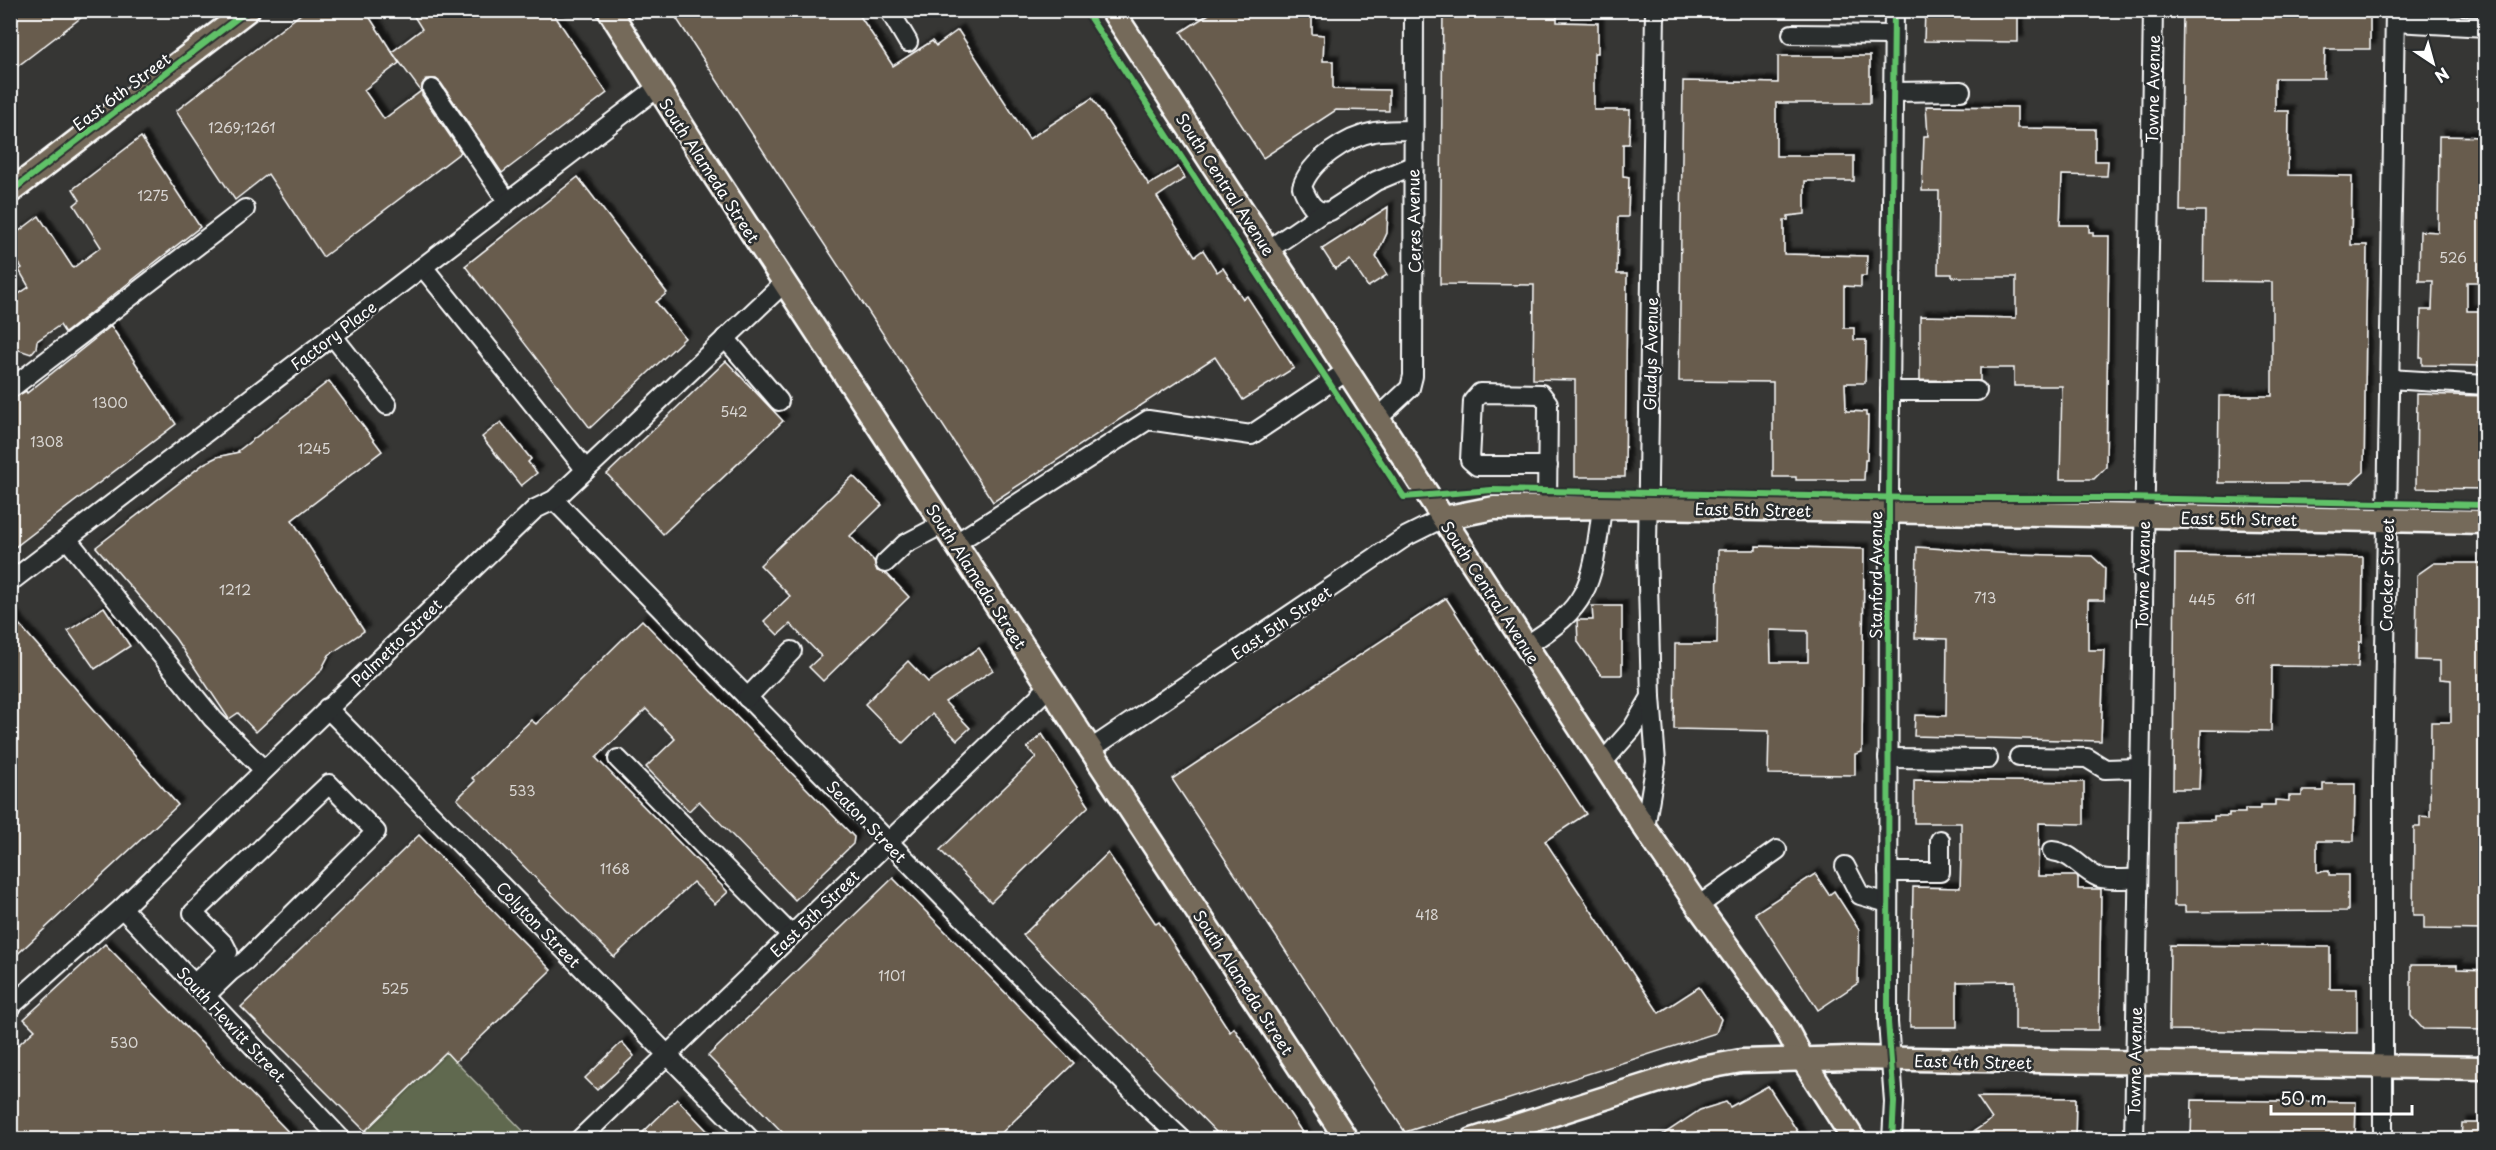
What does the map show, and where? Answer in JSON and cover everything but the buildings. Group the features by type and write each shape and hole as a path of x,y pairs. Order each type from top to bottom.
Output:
{"main road":[{"name":"East 6th Street","path":"10,192 248,10"},
{"name":"South Alameda Street","path":"609,10 784,283 1347,1140"},
{"name":"South Central Avenue","path":"1112,10 1645,828 1783,1023 1803,1060 1854,1140"},
{"name":"East 5th Street","path":"1443,518 1494,508 1648,507 2486,522"},
{"name":"East 4th Street","path":"1473,1140 1697,1069 1741,1061 1892,1060 2486,1068"}],"street":[{"path":"889,10 908,42"},
{"name":"Ceres Avenue","path":"1378,418 1410,388 1413,376 1414,10"},
{"name":"Gladys Avenue","path":"1645,828 1656,762 1651,698 1648,507 1655,10"},
{"name":"Stanford Avenue","path":"1892,1140 1894,1102 1888,1022 1888,758 1894,10"},
{"name":"Towne Avenue","path":"2134,1140 2133,1063 2153,10"},
{"path":"2395,16 2486,27"},
{"name":"Crocker Street","path":"2383,1140 2383,779 2395,16"},
{"path":"1792,34 1893,35"},
{"name":"Factory Place","path":"10,582 657,88"},
{"path":"432,89 507,201"},
{"path":"1893,92 1961,92"},
{"path":"1322,213 1315,209 1302,187 1305,176 1314,165 1351,141 1372,132 1412,129"},
{"path":"1268,250 1322,213 1330,211 1390,174 1412,166"},
{"path":"10,389 244,209"},
{"path":"423,267 586,470"},
{"name":"Palmetto Street","path":"10,1007 122,908 535,508 554,500 784,283"},
{"path":"332,335 387,405"},
{"path":"725,338 779,401"},
{"path":"956,543 1148,420 1251,435 1347,371"},
{"path":"2389,379 2486,385"},
{"path":"1890,391 1977,391"},
{"path":"1547,508 1548,466 1548,403 1541,394 1480,393 1473,401 1470,460 1477,466 1548,466"},
{"name":"Seaton Street","path":"554,500 1150,1110 1183,1140"},
{"path":"1526,646 1563,621 1584,593 1593,569 1602,507"},
{"name":"East 5th Street","path":"1091,749 1407,536 1443,518"},
{"path":"885,563 905,544 943,524"},
{"path":"67,539 213,719 264,770"},
{"path":"747,698 792,651"},
{"name":"East 5th Street","path":"579,1140 1050,686"},
{"path":"1602,763 1632,729 1651,698"},
{"name":"Colyton Street","path":"327,708 751,1140"},
{"path":"2019,757 2087,758 2105,769 2139,768"},
{"path":"1888,758 1988,759"},
{"path":"618,759 791,935"},
{"path":"329,784 376,832 245,961 200,990 228,952 224,944 193,913 329,784"},
{"path":"1888,872 1940,872 1940,840"},
{"path":"1698,906 1777,850"},
{"path":"2052,851 2063,852 2102,878 2137,879"},
{"path":"1845,866 1860,896 1888,903"},
{"name":"South Hewitt Street","path":"122,908 342,1140"}],"green space":[{"path":"446,1052 531,1139 374,1139 365,1131"}],"cycle path":[{"path":"10,192 248,10"},
{"path":"1085,10 1404,497 1492,490 2486,505"},
{"path":"1892,1140 1894,1102 1888,1022 1889,497 1894,10"}]}
